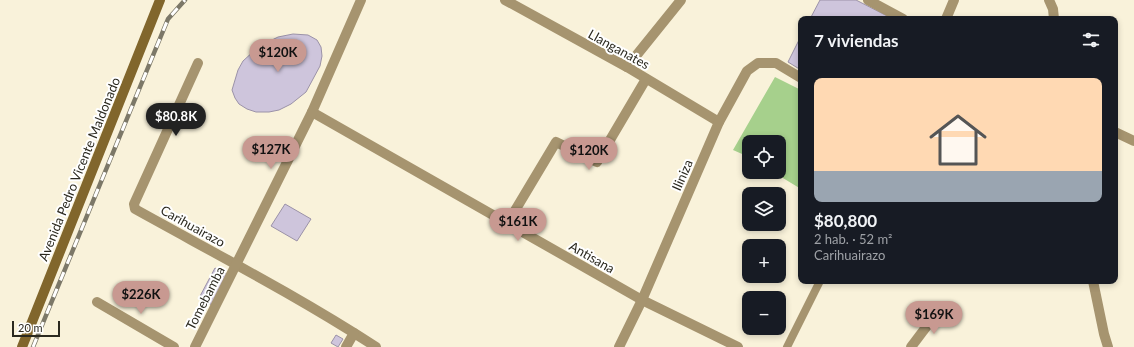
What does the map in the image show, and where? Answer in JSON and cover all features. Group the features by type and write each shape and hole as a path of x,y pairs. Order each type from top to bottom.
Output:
{"street":[{"name":"Avenida Pedro Vicente Maldonado","path":"22,347 160,0"},
{"name":"Tomebamba","path":"195,347 312,112 361,0"},
{"name":"Llanganates","path":"505,0 720,122"},
{"path":"627,68 681,0"},
{"path":"868,0 897,16"},
{"path":"947,16 954,0"},
{"path":"1050,0 1054,16"},
{"name":"Carihuairazo","path":"198,63 134,204 135,209 237,265 376,347"},
{"name":"Iliniza","path":"619,347 642,300 720,122 747,71 758,63 776,63 798,76"},
{"path":"508,224 556,142 597,162 646,79"},
{"name":"Antisana","path":"312,112 642,300 738,347"},
{"path":"1118,133 1134,141"},
{"path":"1094,284 1108,347"},
{"path":"97,302 174,347"},
{"path":"911,347 939,310"},
{"path":"346,347 354,333"}],"lane":[{"path":"787,347 818,284"}],"green space":[{"path":"775,77 798,88 798,187 785,179 786,179 786,135 742,135 742,154 733,150"}],"building":[{"path":"820,0 856,0 887,16 812,16"},
{"path":"293,34 308,35 317,40 321,47 322,56 320,66 306,92 291,104 279,110 269,112 256,112 239,104 232,90 238,70 243,61 255,50 266,43 278,37"},
{"path":"798,42 798,68 788,62"},
{"path":"285,204 311,219 297,241 271,226"},
{"path":"215,268 228,275 212,305 199,298"},
{"path":"336,335 343,339 338,347 331,343"}],"railway":[{"path":"33,347 168,19 185,0"}]}
